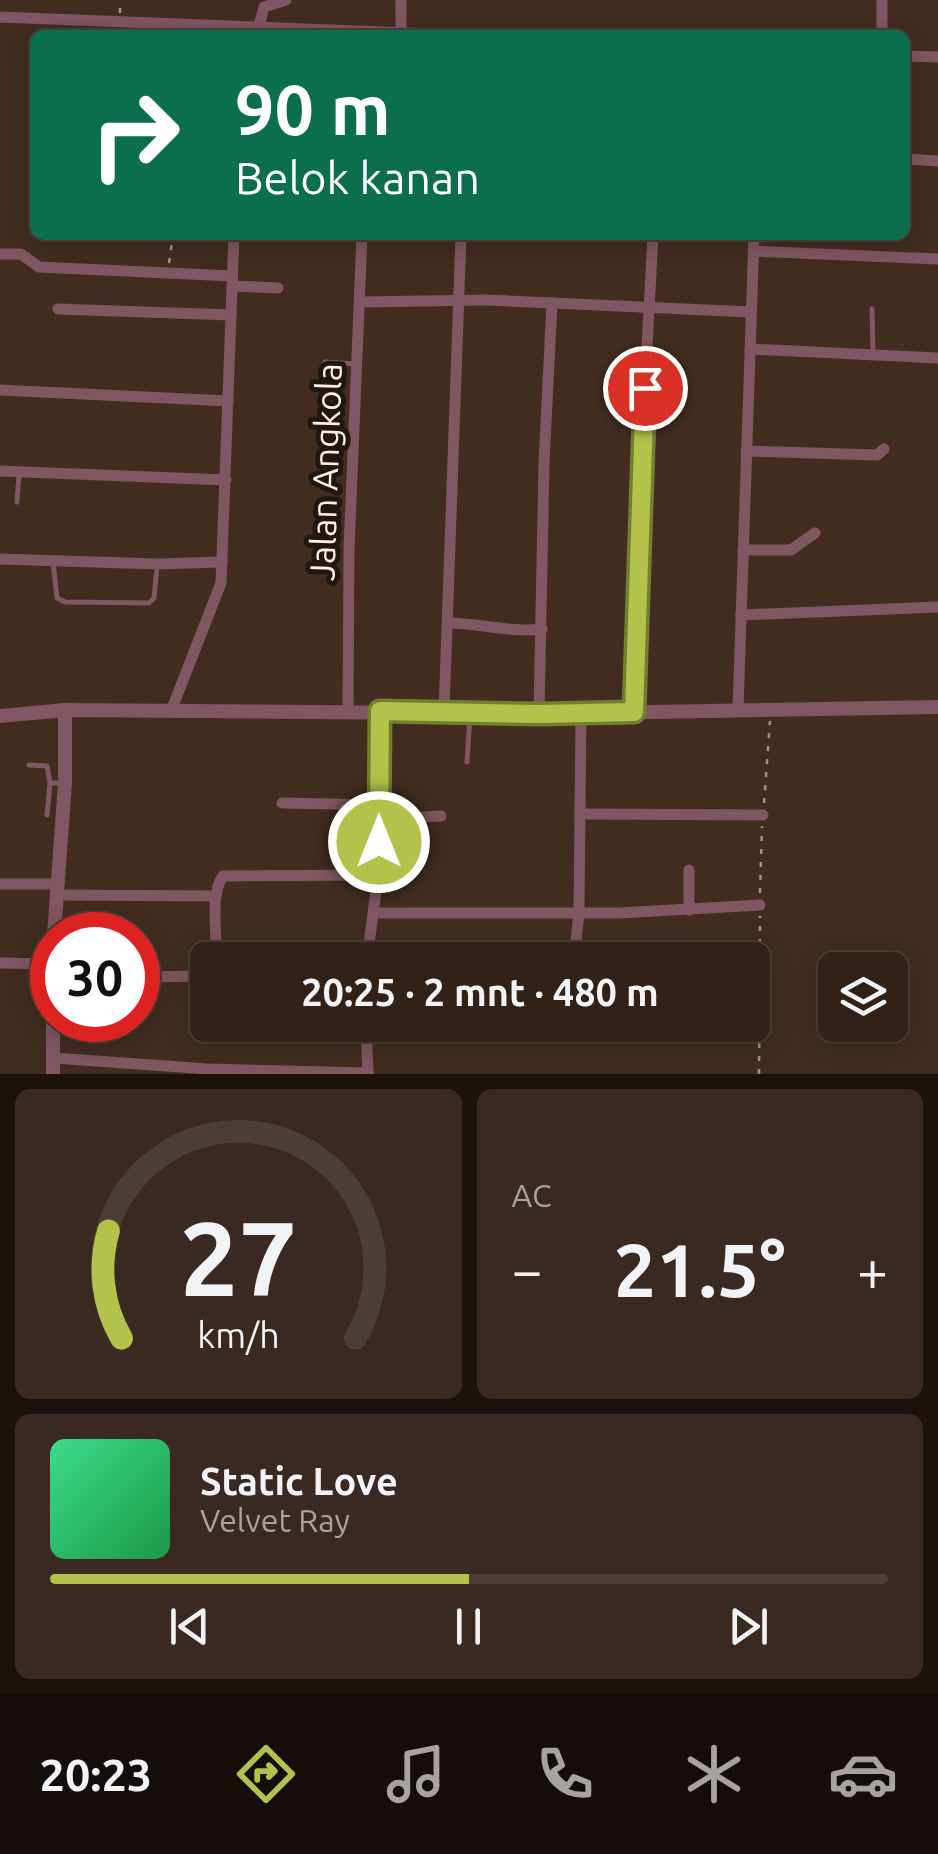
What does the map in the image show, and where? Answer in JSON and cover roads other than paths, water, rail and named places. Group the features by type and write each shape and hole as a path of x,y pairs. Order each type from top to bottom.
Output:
{"street":[{"path":"259,26 264,7 286,0"},
{"path":"402,0 402,30"},
{"path":"882,0 882,30"},
{"path":"0,17 240,30 259,26 318,30"},
{"path":"910,56 938,58"},
{"path":"910,159 938,160"},
{"path":"171,711 218,593 234,240"},
{"name":"Jalan Angkola","path":"348,711 349,549 362,240"},
{"path":"444,712 461,240"},
{"path":"634,712 640,478 653,240"},
{"path":"738,709 754,240"},
{"path":"753,252 938,259"},
{"path":"0,254 21,254 39,267 168,273 278,288"},
{"path":"360,302 458,299 751,312"},
{"path":"539,714 552,303"},
{"path":"58,309 230,315"},
{"path":"750,349 938,358"},
{"path":"0,390 228,400"},
{"path":"746,452 877,455 884,448"},
{"path":"0,471 226,480"},
{"path":"743,550 791,550 815,533"},
{"path":"0,559 222,562"},
{"path":"741,615 938,607"},
{"path":"448,623 484,624 511,631 542,628"},
{"path":"0,716 65,710 539,714 938,706"},
{"path":"56,912 58,783 65,710"},
{"path":"370,942 378,875 380,711"},
{"path":"576,942 581,713"},
{"path":"282,803 379,804"},
{"path":"580,814 763,815"},
{"path":"379,819 441,816"},
{"path":"688,910 689,870"},
{"path":"216,942 218,880 230,874 378,875"},
{"path":"0,884 216,896"},
{"path":"375,913 688,910 760,905"},
{"path":"0,964 30,964"},
{"path":"160,976 190,976"},
{"path":"53,1066 368,1073 367,1042"}],"lane":[{"path":"872,308 873,355"},
{"path":"324,362 356,364"},
{"path":"17,502 19,472"},
{"path":"53,561 57,598 66,602 149,603 154,598 158,564"},
{"path":"467,762 470,714"},
{"path":"29,766 48,766 58,783 47,815"}]}
